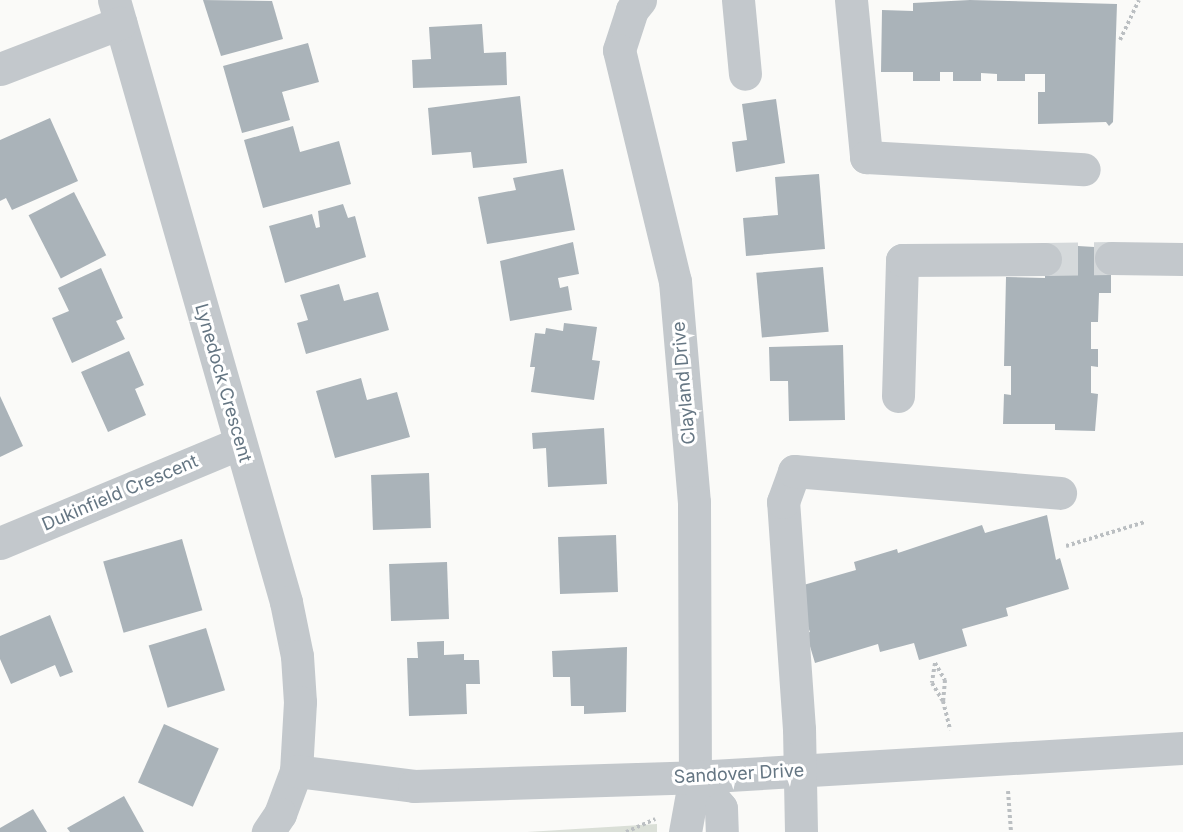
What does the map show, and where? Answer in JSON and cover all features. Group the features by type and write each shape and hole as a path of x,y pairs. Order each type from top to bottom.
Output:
{"street":[{"name":"Clayland Drive","path":"640,0 632,10 619,50 675,281 694,502 695,777 671,825"},
{"path":"738,0 745,74"},
{"path":"852,0 866,157 1084,169"},
{"path":"0,69 117,11"},
{"name":"Lynedock Crescent","path":"117,11 240,442 297,656 300,702 296,771 280,814 268,832"},
{"path":"1111,258 1183,259"},
{"path":"898,396 902,260 1045,259"},
{"name":"Dukinfield Crescent","path":"0,543 240,442"},
{"path":"801,832 800,770 783,502 794,471 1060,493"},
{"name":"Sandover Drive","path":"296,771 414,786 695,777 1183,748"},
{"path":"695,777 721,808 722,832"}],"path":[{"path":"1120,40 1138,0"},
{"path":"1066,546 1145,522"},
{"path":"943,701 945,680 935,663 932,683 943,701 957,761"},
{"path":"1005,760 1011,832"},
{"path":"626,832 671,825"}],"shaded area":[{"path":"657,824 657,832 527,832"}],"building":[{"path":"203,0 272,1 283,39 221,56"},
{"path":"970,0 1117,4 1113,122 1109,126 1106,122 1038,124 1038,92 1045,92 1045,74 1025,74 1025,81 997,81 997,74 981,73 981,81 953,81 953,72 940,72 940,81 913,81 913,72 881,72 882,10 913,11 913,3"},
{"path":"482,24 484,53 506,52 507,85 413,88 412,60 431,59 429,27"},
{"path":"308,43 319,82 282,92 290,120 242,133 223,66"},
{"path":"520,96 527,163 473,168 471,152 432,155 428,108"},
{"path":"776,99 785,163 736,172 732,142 747,140 742,104"},
{"path":"50,118 78,181 12,210 6,198 0,201 0,140"},
{"path":"293,126 300,152 339,141 351,184 263,208 244,140"},
{"path":"563,169 575,230 487,244 478,197 516,190 513,178"},
{"path":"819,174 825,249 746,256 743,218 778,215 775,177"},
{"path":"74,192 106,255 61,278 29,215"},
{"path":"343,204 348,218 355,216 366,257 285,283 269,226 312,214 316,228 320,227 318,211"},
{"path":"573,242 579,274 558,278 560,288 568,286 572,310 510,321 500,261"},
{"path":"1045,244 1111,248 1111,293 1099,293 1098,322 1091,322 1091,349 1098,349 1098,367 1091,366 1091,393 1098,394 1095,431 1055,430 1055,424 1003,424 1004,394 1011,395 1011,366 1004,366 1006,277 1045,278"},
{"path":"823,267 829,332 762,338 756,273"},
{"path":"101,268 123,318 116,321 125,339 72,363 52,318 69,311 58,288"},
{"path":"339,284 344,301 378,292 389,330 306,354 297,323 308,320 300,295"},
{"path":"564,323 597,327 592,360 600,361 594,400 531,392 535,367 530,367 535,333 545,334 546,328 563,331"},
{"path":"843,345 845,420 789,421 788,381 770,381 769,347"},
{"path":"129,351 144,385 135,389 146,415 108,432 81,372"},
{"path":"361,378 367,400 397,392 410,437 335,458 316,391"},
{"path":"0,396 23,446 0,457"},
{"path":"604,428 607,484 548,487 546,448 533,449 532,433"},
{"path":"429,473 431,528 373,530 371,475"},
{"path":"1047,515 1056,560 1060,558 1069,589 1006,608 1008,616 962,629 967,646 919,660 914,643 880,652 878,644 815,663 806,633 810,632 793,588 856,570 854,562 897,549 898,553 982,525 985,533"},
{"path":"616,535 618,592 560,594 558,537"},
{"path":"182,539 202,610 124,633 103,562"},
{"path":"447,562 449,619 391,621 389,564"},
{"path":"50,615 73,672 60,677 55,665 11,684 0,659 0,636"},
{"path":"206,628 225,690 168,708 149,646"},
{"path":"444,641 444,655 464,654 464,660 479,660 480,684 466,684 467,714 409,716 407,658 418,658 417,642"},
{"path":"627,647 626,712 584,714 584,706 571,706 570,677 553,677 552,651"},
{"path":"164,724 219,748 193,807 138,782"},
{"path":"124,796 144,832 70,832 67,828"},
{"path":"33,809 47,832 0,832 0,828"}],"tunnel":[{"path":"1045,259 1111,258"}]}
